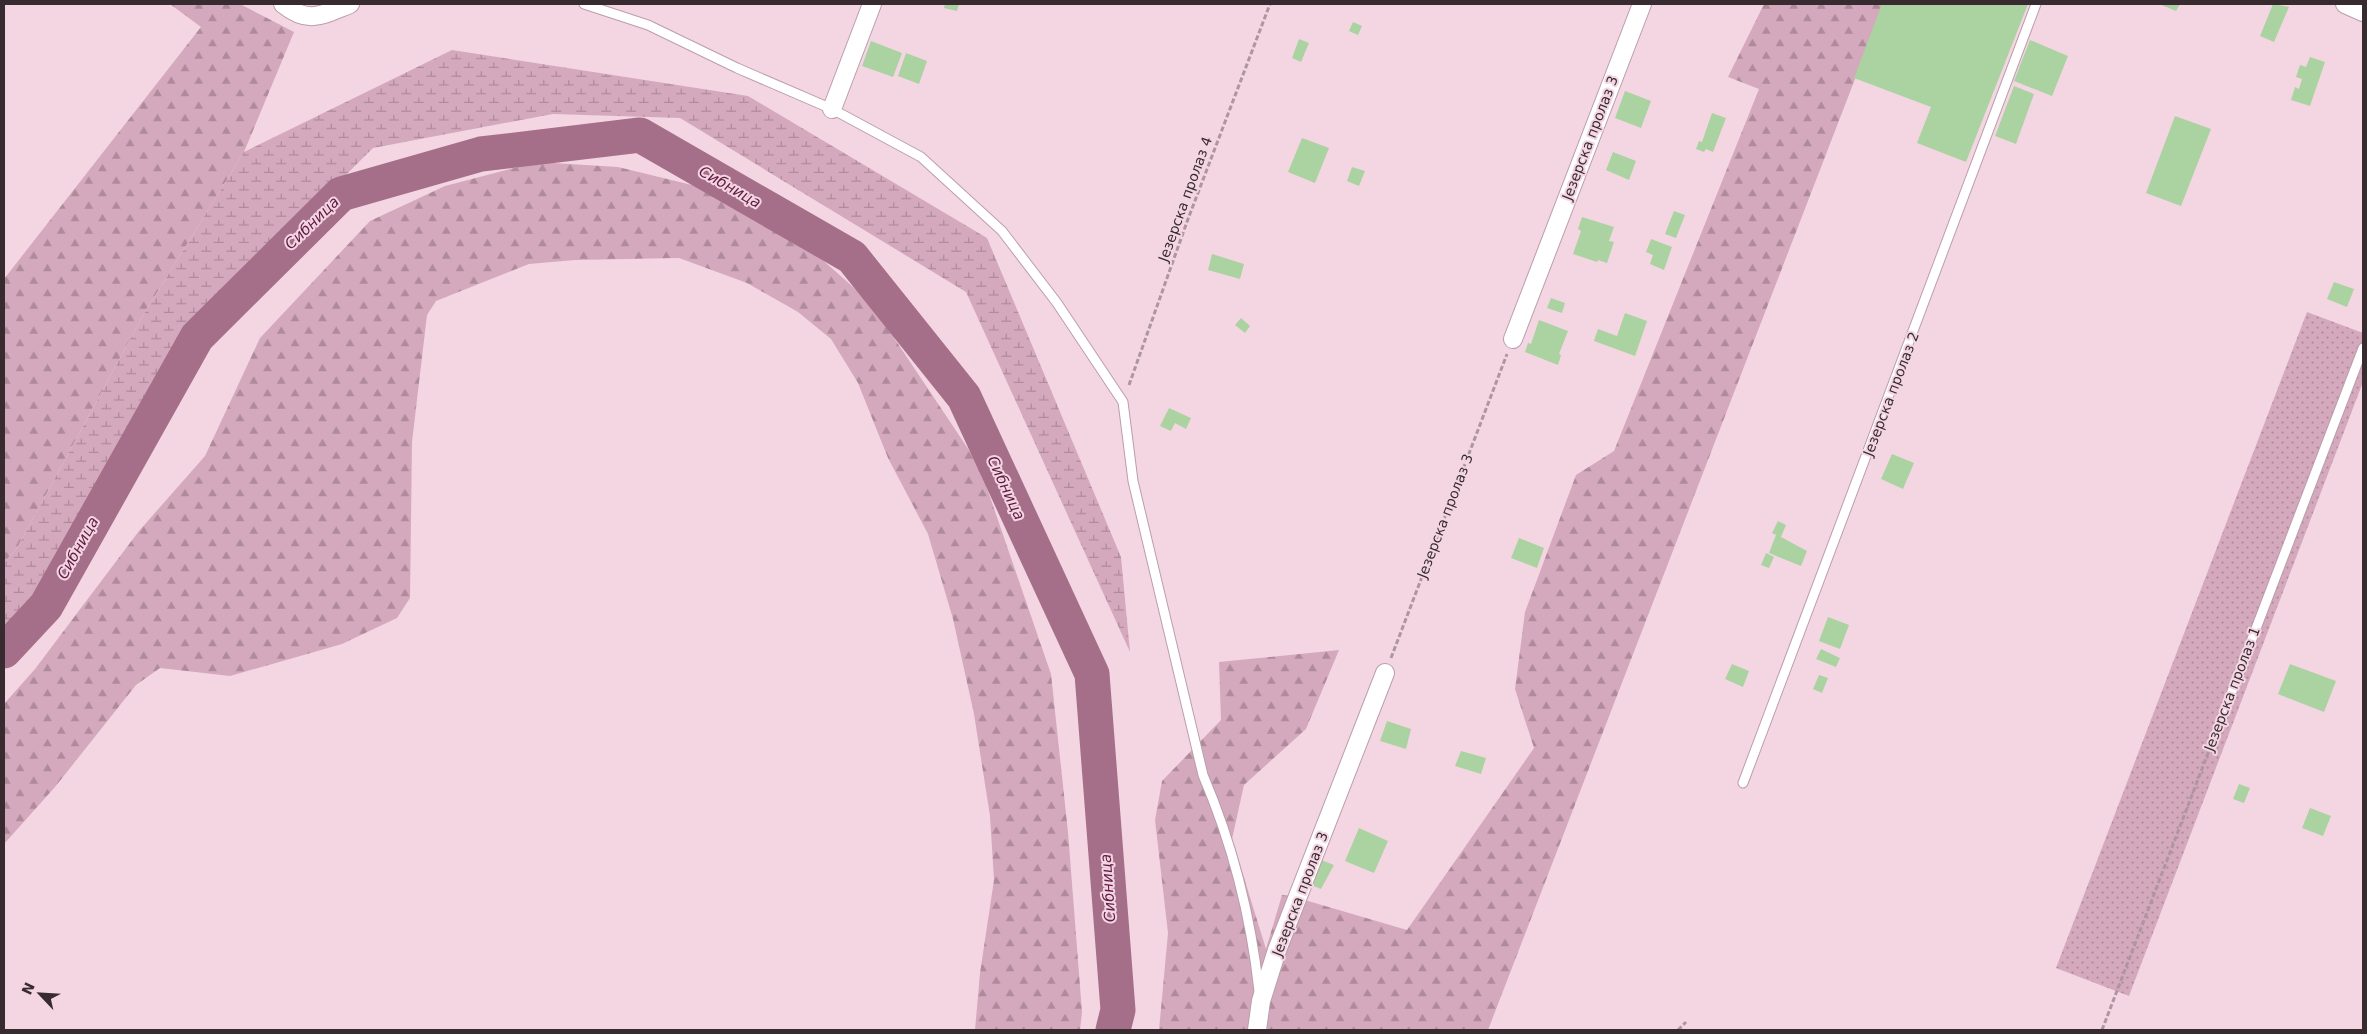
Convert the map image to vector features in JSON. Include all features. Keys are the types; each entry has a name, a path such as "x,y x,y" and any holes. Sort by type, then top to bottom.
{"street":[{"path":"283,4 302,16 313,18 350,4"},
{"path":"832,109 872,4"},
{"name":"Језерска пролаз 3","path":"1513,339 1642,4"},
{"path":"2345,4 2363,12"},
{"name":"Језерска пролаз 3","path":"1257,1030 1261,1002 1277,950 1385,673"}],"lane":[{"path":"584,4 648,25 737,68 832,109 921,157 1002,231 1057,303 1123,402 1133,481 1203,775 1222,820 1254,944 1261,1002"},
{"name":"Језерска пролаз 2","path":"1743,783 2036,4"},
{"name":"Језерска пролаз 1","path":"2214,736 2363,348"}],"path":[{"name":"Језерска пролаз 4","path":"1123,402 1188,219 1270,4"},
{"name":"Језерска пролаз 3","path":"1385,673 1513,339"},
{"name":"Језерска пролаз 1","path":"2102,1030 2214,736"},
{"path":"1678,1030 1686,1022"}],"green space":[{"path":"170,4 240,4 294,32 244,152 145,312 17,548 4,563 4,279 201,27"},
{"path":"1764,4 1884,4 1488,1030 1159,1030 1168,933 1155,820 1162,781 1221,720 1219,662 1339,650 1306,729 1244,785 1232,839 1266,949 1282,895 1407,930 1534,748 1515,689 1525,612 1576,475 1614,451 1759,89 1728,77"},
{"path":"452,50 748,96 987,238 1121,557 1130,652 966,292 680,118 553,114 373,148 217,303 167,413 4,634 4,563 17,548 145,312 244,152"},
{"path":"537,162 618,167 696,186 750,215 817,255 870,302 979,465 1051,674 1068,832 1082,1012 1080,1030 975,1030 980,973 994,880 990,816 974,714 953,619 928,534 888,458 858,383 831,339 798,312 747,283 679,258 575,260 529,264 436,301 427,315 412,442 410,598 397,618 342,644 230,676 160,668 136,685 55,787 4,844 4,704 35,669 139,531 205,456 260,338 370,221 445,186"},
{"path":"2307,312 2363,333 2363,382 2129,996 2056,968"}],"building":[{"path":"945,4 959,4 957,11 944,8"},
{"path":"1882,4 2028,4 1966,162 1917,143 1931,107 1854,78"},
{"path":"2159,4 2180,4 2176,11"},
{"path":"2273,4 2289,7 2274,42 2260,36"},
{"path":"1353,22 1362,26 1358,35 1349,31"},
{"path":"1299,39 1309,43 1301,62 1292,58"},
{"path":"2030,40 2068,56 2052,96 2014,81"},
{"path":"871,41 902,53 893,77 862,66"},
{"path":"906,53 927,61 919,84 898,76"},
{"path":"2310,57 2325,62 2310,106 2291,100 2295,87 2299,89 2302,79 2296,77 2300,65 2306,67"},
{"path":"2014,86 2034,94 2016,144 1995,136"},
{"path":"1625,91 1651,101 1641,128 1615,118"},
{"path":"1712,113 1726,118 1713,152 1706,149 1704,152 1696,149 1699,141 1702,142"},
{"path":"2175,116 2211,129 2181,206 2146,193"},
{"path":"1302,138 1329,148 1315,183 1288,172"},
{"path":"1613,152 1636,161 1629,180 1606,170"},
{"path":"1352,167 1365,171 1359,186 1347,181"},
{"path":"1674,211 1685,215 1676,238 1665,234"},
{"path":"1582,217 1614,227 1609,241 1614,242 1607,263 1598,260 1597,262 1573,254 1581,231 1578,229"},
{"path":"1651,239 1672,247 1664,270 1650,264 1653,255 1646,252"},
{"path":"1212,254 1244,264 1240,279 1208,270"},
{"path":"2334,282 2354,289 2347,307 2327,299"},
{"path":"1551,298 1565,303 1562,313 1547,308"},
{"path":"1625,313 1647,321 1635,356 1594,341 1598,329 1617,336"},
{"path":"1241,318 1250,326 1245,333 1235,325"},
{"path":"1539,320 1568,331 1559,354 1561,355 1558,365 1525,352 1528,343 1531,344"},
{"path":"1169,408 1191,418 1186,429 1175,423 1171,431 1160,426"},
{"path":"1892,454 1914,463 1903,489 1881,479"},
{"path":"1778,521 1786,525 1781,537 1807,551 1801,566 1769,553 1776,535 1772,533"},
{"path":"1519,538 1544,548 1537,568 1511,558"},
{"path":"1766,553 1774,557 1769,568 1761,565"},
{"path":"1828,617 1849,625 1840,649 1819,641"},
{"path":"1821,649 1840,658 1836,667 1816,659"},
{"path":"1732,664 1749,671 1743,687 1725,679"},
{"path":"2290,664 2336,681 2324,712 2278,694"},
{"path":"1819,675 1828,678 1822,693 1813,689"},
{"path":"1387,721 1411,729 1406,749 1380,741"},
{"path":"1461,751 1486,758 1481,774 1455,766"},
{"path":"2239,784 2250,788 2244,803 2233,799"},
{"path":"2310,808 2331,816 2323,836 2302,828"},
{"path":"1359,828 1388,841 1374,873 1345,861"},
{"path":"1316,858 1334,865 1321,889 1311,885"}],"waterway":[{"name":"Сибница","path":"4,651 46,606 197,337 341,194 481,154 640,135 852,257 964,397 1092,674 1118,1010 1113,1030"}]}
